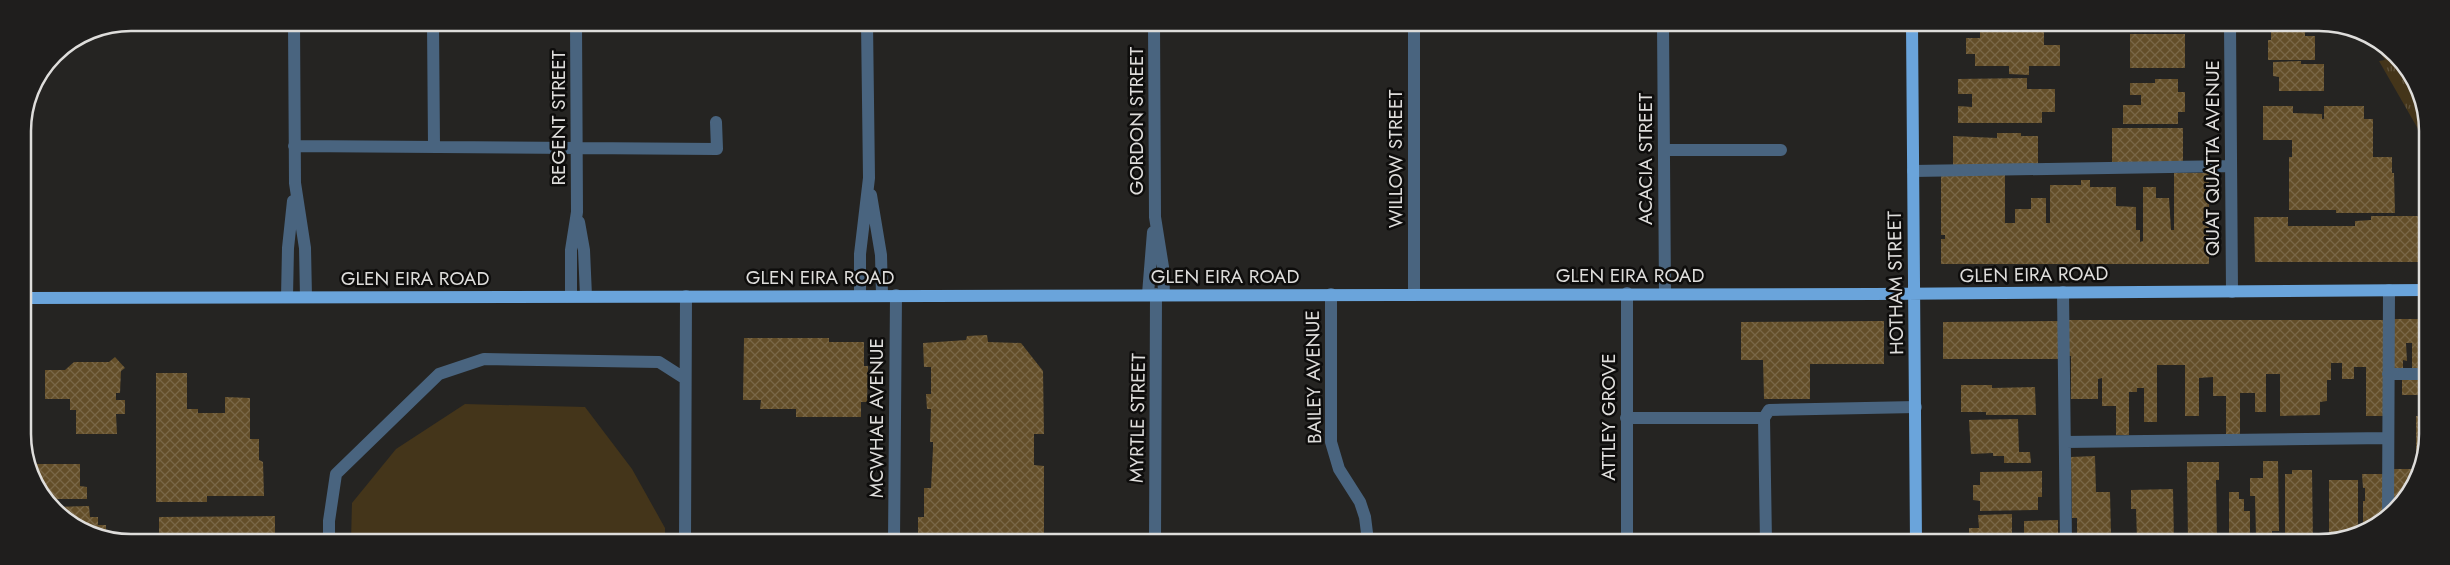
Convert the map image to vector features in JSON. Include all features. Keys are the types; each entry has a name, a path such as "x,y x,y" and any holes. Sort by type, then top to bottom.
{"main road":[{"name":"HOTHAM STREET","path":"1912,31 1916,534"},
{"name":"GLEN EIRA ROAD","path":"31,298 1627,293 1913,294 2419,290"}],"street":[{"path":"294,31 295,183 305,248 306,297"},
{"path":"433,31 434,146"},
{"name":"REGENT STREET","path":"571,296 571,250 577,212 576,31"},
{"path":"860,295 860,254 869,178 867,31"},
{"name":"GORDON STREET","path":"1154,31 1155,218 1149,262 1156,295"},
{"name":"WILLOW STREET","path":"1414,31 1414,294"},
{"name":"ACACIA STREET","path":"1663,31 1665,293"},
{"name":"QUAT QUATTA AVENUE","path":"2230,31 2232,292"},
{"path":"294,146 717,149 716,122"},
{"path":"1664,150 1781,150"},
{"path":"1913,171 2231,166"},
{"path":"869,178 881,255 882,295"},
{"path":"287,297 288,248 295,183"},
{"name":"REGENT STREET","path":"577,212 584,250 586,296"},
{"path":"2388,505 2389,290"},
{"path":"2063,292 2066,534"},
{"name":"ATTLEY GROVE","path":"1627,293 1627,534"},
{"name":"BAILEY AVENUE","path":"1331,294 1331,442 1339,469 1360,502 1365,516 1367,534"},
{"name":"MCWHAE AVENUE","path":"894,534 896,295"},
{"name":"MYRTLE STREET","path":"1154,534 1156,295"},
{"path":"685,534 684,378 686,296"},
{"path":"329,534 329,521 336,474 440,374 484,359 659,362 684,378"},
{"path":"2388,374 2419,374"},
{"path":"1766,534 1764,418 1769,410 1916,407"},
{"path":"1626,418 1764,418"},
{"path":"2065,442 2388,438"}],"green space":[{"path":"2381,54 2398,71 2408,87 2417,112 2419,130 2379,61 2385,60"},
{"path":"465,404 585,407 632,469 665,528 665,534 351,534 352,503 396,449"}],"building":[{"path":"2044,31 2044,45 2060,45 2060,66 2029,66 2029,75 2009,74 2009,66 1975,66 1975,54 1966,54 1966,38 1980,38 1980,32"},
{"path":"2271,31 2305,31 2305,36 2315,36 2315,60 2268,60 2268,40 2271,40"},
{"path":"2130,34 2185,34 2185,68 2130,68"},
{"path":"2301,61 2301,64 2324,64 2324,91 2279,91 2279,77 2273,76 2273,62"},
{"path":"2027,78 2027,89 2055,89 2055,112 2042,112 2042,123 1958,123 1958,106 1972,107 1972,94 1958,94 1958,79"},
{"path":"2155,79 2178,79 2178,92 2185,92 2185,112 2178,112 2178,124 2123,124 2123,105 2141,105 2141,95 2130,95 2130,83 2155,83"},
{"path":"2263,106 2293,106 2293,113 2322,114 2322,119 2324,119 2324,106 2364,106 2364,119 2373,119 2373,157 2392,157 2395,213 2336,213 2336,210 2289,210 2289,157 2292,157 2292,140 2263,140"},
{"path":"2112,128 2183,128 2183,162 2112,165"},
{"path":"1997,133 2021,133 2021,136 2038,136 2038,165 1953,165 1953,136 1997,138"},
{"path":"1941,173 2005,173 2005,223 2015,223 2015,209 2031,209 2031,198 2046,198 2046,223 2050,223 2050,185 2081,185 2081,180 2090,180 2090,187 2116,187 2116,206 2136,207 2136,230 2140,230 2140,242 2143,241 2143,187 2156,187 2156,198 2169,198 2171,230 2174,230 2174,173 2209,173 2209,264 1941,264 1941,239 1945,239 1945,235 1941,235"},
{"path":"2371,216 2419,216 2419,262 2255,262 2254,217 2288,217 2288,226 2355,226 2355,221 2371,220"},
{"path":"2392,319 2419,319 2419,370 2412,370 2412,343 2406,343 2407,361 2403,360 2403,370 2392,370"},
{"path":"2067,320 2384,320 2384,416 2366,416 2366,367 2354,367 2354,379 2342,379 2342,363 2331,363 2331,380 2327,380 2327,401 2320,402 2320,415 2280,416 2280,374 2266,374 2266,412 2255,412 2255,393 2240,393 2240,434 2226,434 2226,396 2213,396 2213,377 2199,378 2199,416 2185,416 2185,365 2157,365 2157,422 2144,422 2144,388 2137,388 2137,392 2129,392 2129,435 2116,435 2116,406 2102,406 2102,378 2098,379 2098,399 2071,399 2071,356 2068,356"},
{"path":"1884,321 1884,364 1810,364 1810,399 1764,399 1763,360 1741,360 1741,322"},
{"path":"2061,321 2061,359 1943,359 1943,322"},
{"path":"987,335 988,342 1021,343 1043,371 1044,434 1034,434 1034,465 1044,466 1044,534 918,534 918,517 924,517 924,488 931,488 933,448 933,442 930,442 931,409 927,409 926,394 931,394 931,367 924,367 923,343 966,340 967,336"},
{"path":"744,338 829,338 829,342 864,342 864,366 868,366 867,402 861,402 861,417 796,417 796,409 760,409 761,400 743,400"},
{"path":"115,357 125,368 121,371 120,393 116,393 116,400 125,400 125,414 116,414 117,434 76,434 76,410 70,410 70,399 45,399 45,370 65,370 74,362 109,362"},
{"path":"156,373 187,373 187,409 198,409 198,413 225,413 225,397 250,398 250,439 259,439 259,460 263,462 264,496 207,496 207,502 156,502"},
{"path":"2419,379 2419,395 2402,395 2402,380"},
{"path":"1961,385 1992,385 1992,388 2035,387 2036,415 1986,415 1986,412 1961,412"},
{"path":"2416,416 2419,416 2419,433 2416,456"},
{"path":"2018,419 2019,452 2030,452 2031,463 2004,463 2004,456 1993,456 1993,453 1971,454 1969,420"},
{"path":"2095,456 2096,492 2110,492 2111,533 2077,534 2077,518 2072,518 2071,457"},
{"path":"2263,461 2278,461 2279,531 2272,531 2272,534 2256,534 2255,496 2250,496 2250,478 2263,478"},
{"path":"2187,462 2219,462 2219,480 2216,480 2217,534 2188,534"},
{"path":"37,464 80,464 80,486 87,487 87,499 56,499 45,484"},
{"path":"2392,469 2412,469 2405,484 2393,500"},
{"path":"2292,470 2312,470 2313,534 2285,534 2285,474 2292,474"},
{"path":"2042,471 2042,497 2038,497 2038,510 1980,511 1980,501 1973,500 1973,485 1980,485 1980,472"},
{"path":"2362,474 2383,474 2385,508 2363,523 2365,488 2363,488"},
{"path":"2329,480 2358,480 2358,525 2329,533"},
{"path":"2173,489 2174,534 2137,534 2136,509 2131,509 2131,490"},
{"path":"2229,492 2239,492 2239,499 2244,499 2244,511 2250,511 2250,534 2229,534"},
{"path":"89,506 90,517 98,517 98,525 106,525 106,530 81,520 64,507"},
{"path":"2012,514 2012,534 1969,534 1969,528 1979,528 1978,515"},
{"path":"275,516 275,534 159,534 159,517"},
{"path":"2058,520 2058,534 2024,534 2024,521"}]}
